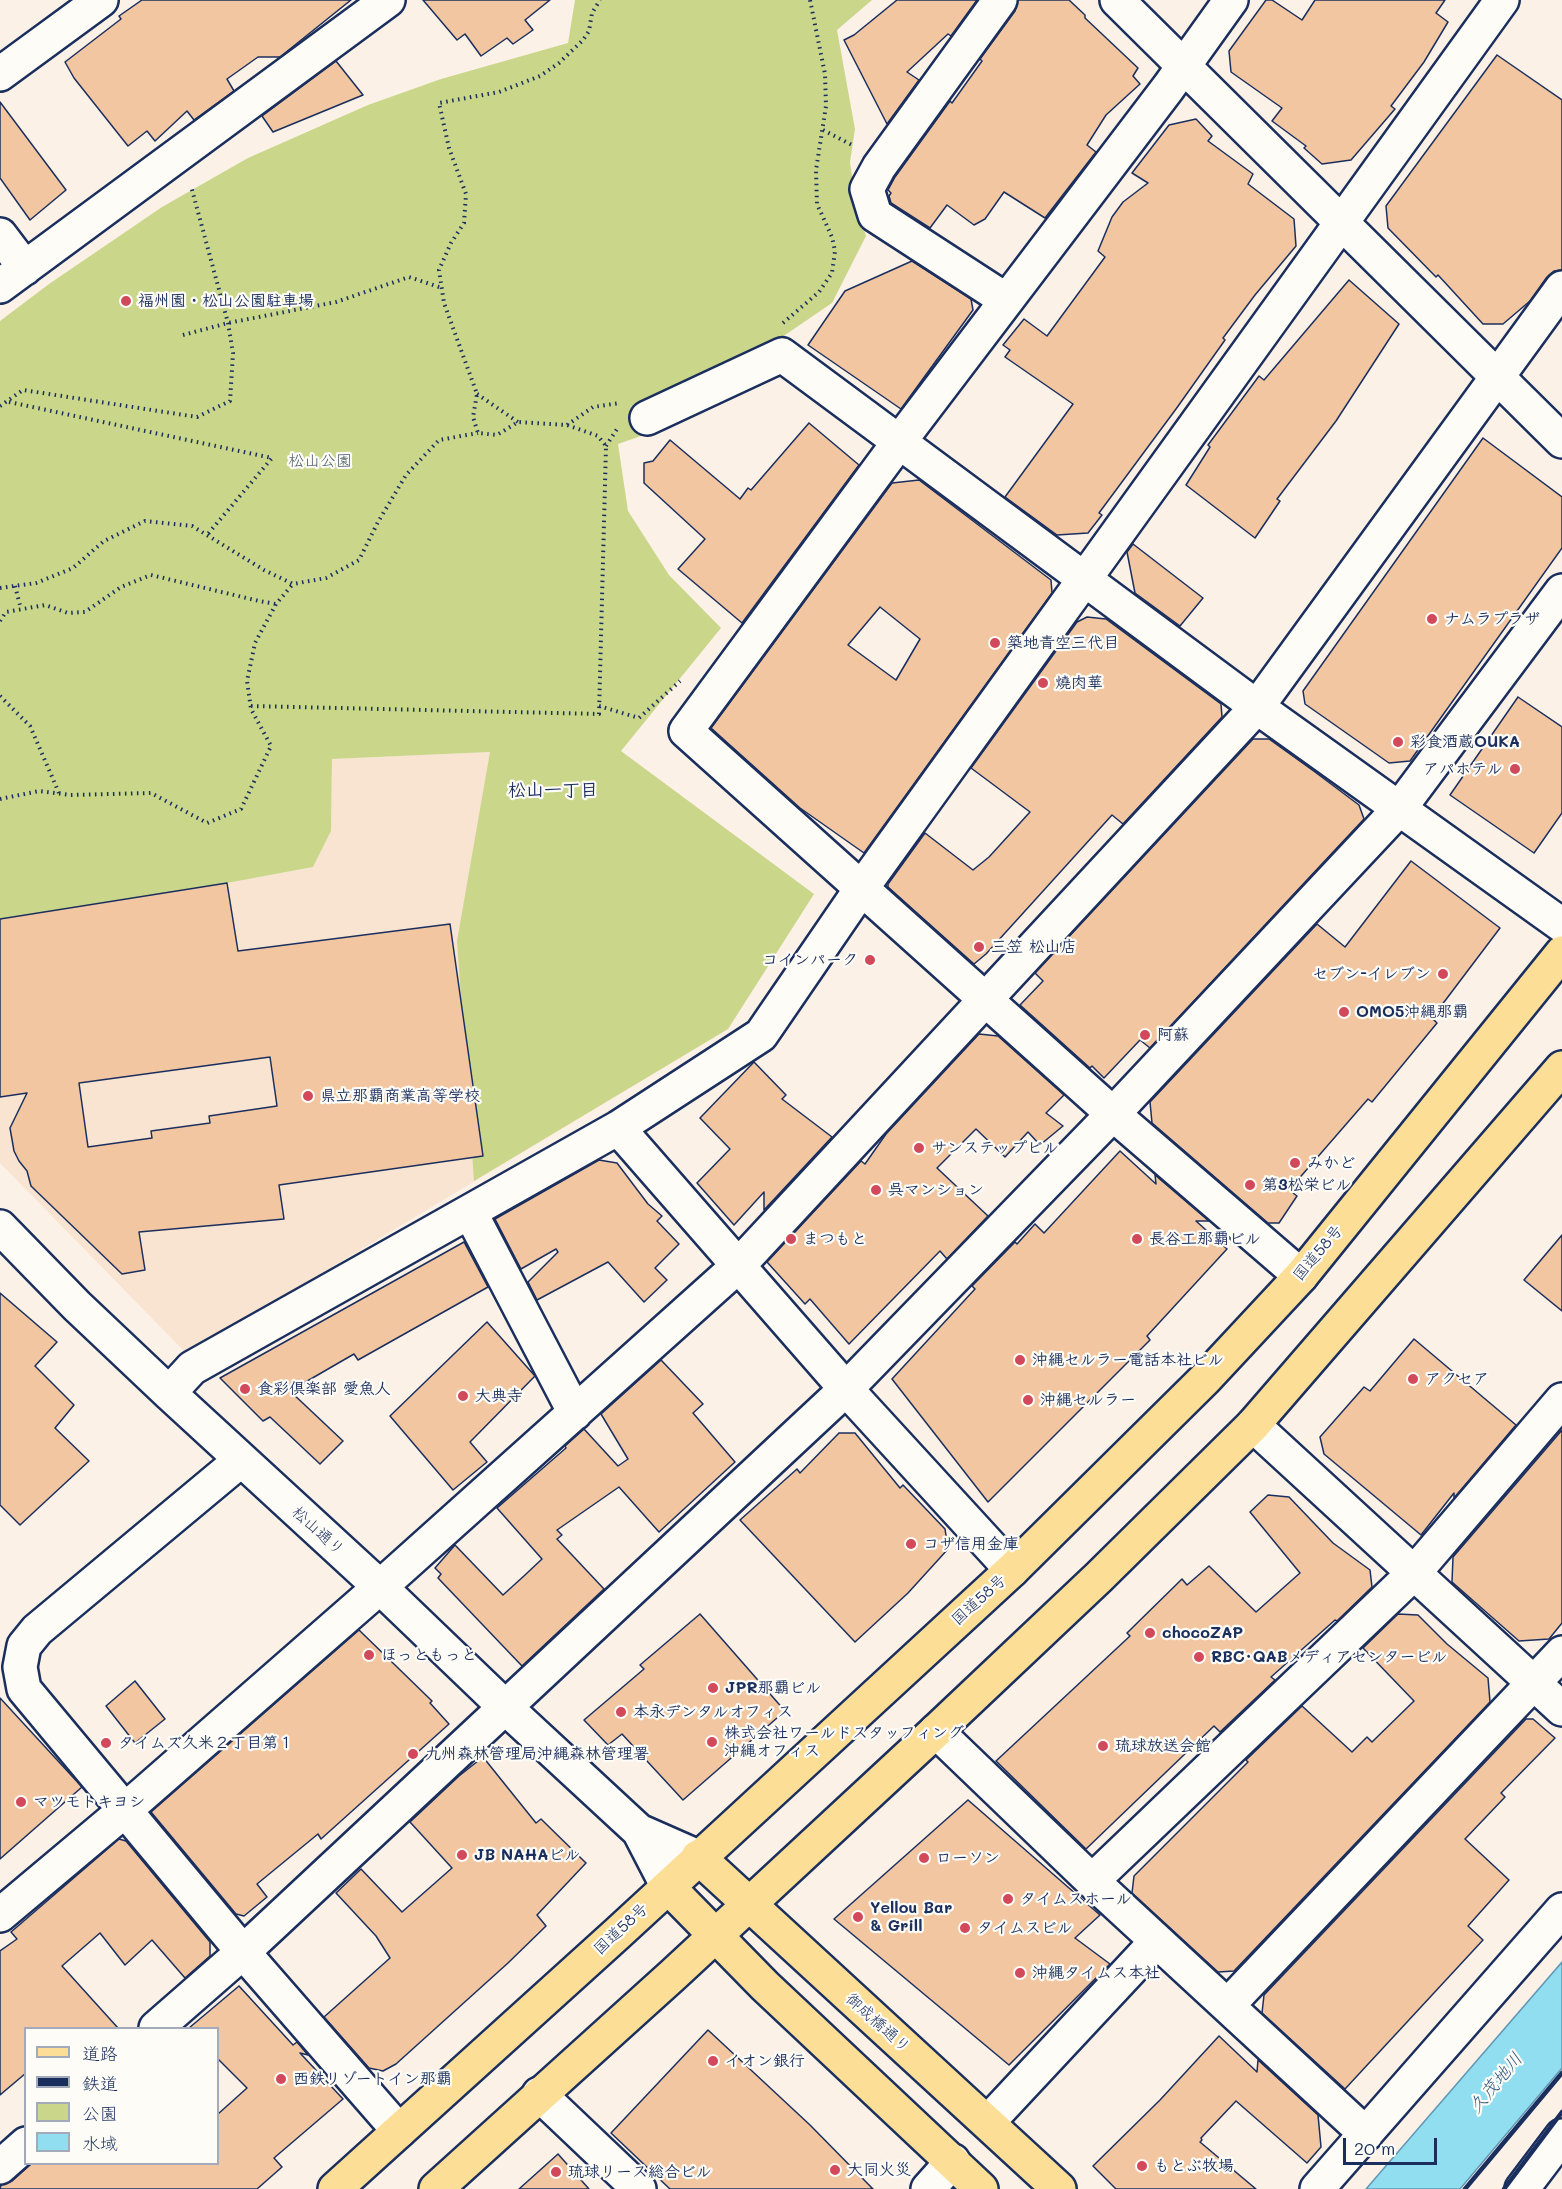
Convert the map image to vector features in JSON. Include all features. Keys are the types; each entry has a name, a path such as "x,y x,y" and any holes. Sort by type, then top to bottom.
{"main road":[{"name":"国道58号","path":"335,2189 668,1887 1011,1570 1205,1379 1301,1276 1562,953"},
{"path":"436,2189 674,1974 936,1731 1099,1577 1253,1425 1561,1073"},
{"name":"御成橋通り","path":"698,1857 1059,2189"},
{"path":"668,1887 773,1993 981,2189"}],"street":[{"path":"0,74 101,0"},
{"path":"0,235 12,277 388,0"},
{"path":"1000,0 879,167 867,189 874,215 1006,300"},
{"path":"1117,0 1562,441"},
{"path":"1231,0 1184,66 899,442 686,731 1113,1114 1301,1276"},
{"path":"169,1393 192,1368 618,1128 761,1035 861,888 1502,0"},
{"path":"0,1915 124,1811 380,1587 738,1266 1257,707 1562,288"},
{"path":"647,418 782,355 1257,707 1562,925"},
{"path":"157,2027 243,1952 846,1389 1113,1114 1399,809 1562,591"},
{"path":"618,1128 846,1389 1011,1570"},
{"path":"470,1212 574,1413"},
{"name":"松山通り","path":"0,1227 77,1306 169,1393 380,1587 639,1831"},
{"path":"1092,1881 1414,1572 1562,1400"},
{"path":"1253,1425 1562,1709"},
{"path":"241,1460 37,1630 24,1646 20,1667 24,1689 243,1952 399,2131"},
{"path":"1228,2005 1562,1653"},
{"path":"936,1731 1156,1941 1366,2134"},
{"path":"639,1831 698,1857"},
{"path":"639,1831 668,1887"},
{"path":"1317,2189 1562,1910"},
{"path":"988,2122 1156,1941"},
{"path":"539,2094 639,2189"},
{"path":"1522,2189 1562,2136"},
{"path":"0,2167 24,2146"},
{"path":"928,2189 953,2161"}],"path":[{"path":"478,433 472,417 477,394 444,303 442,288 440,270 451,243 464,223 466,194 449,148 439,103 499,92 540,76 560,63 583,40 589,31 592,13 600,0"},
{"path":"781,324 819,292 832,273 835,251 832,237 817,204 816,170 826,106 825,74 810,0"},
{"path":"0,406 23,390 197,417 230,401 233,353 228,323 188,176"},
{"path":"183,335 228,323 336,302 409,277 442,288"},
{"path":"251,706 599,714 606,446 598,436 567,425 518,422 477,394"},
{"path":"8,402 272,458 207,535"},
{"path":"0,588 36,583 73,568 104,541 145,521 192,526 264,570 293,584 326,578 359,560 406,475 439,440 478,433 497,435 518,422"},
{"path":"0,621 6,612 45,605 68,613 85,612 121,587 151,575 276,604"},
{"path":"0,799 39,791 59,794 151,793 207,822 241,809 271,746 251,706 247,681 255,643 276,604 293,584"},
{"path":"15,586 21,609"},
{"path":"599,706 639,718 680,681"},
{"path":"0,696 30,726 59,794"}],"shaded area":[{"name":"県立那覇商業高等学校","path":"490,752 814,894 728,1029 187,1354 0,1163 0,919 313,867 331,831 332,759"}],"green space":[{"name":"松山公園","path":"575,0 872,0 837,30 855,129 850,162 856,203 866,236 832,303 744,363 641,411 641,436 618,444 628,511 669,575 721,628 621,751 814,894 728,1029 474,1181 457,941 490,752 332,759 331,831 313,867 0,919 0,321 49,284 162,207 248,158 368,105 441,79 568,43"}],"water":[{"name":"久茂地川","path":"1562,1962 1562,2068 1460,2189 1366,2189"}],"building":[{"path":"142,0 351,0 280,57 258,57 227,79 234,91 194,120 187,111 155,141 147,131 128,146 74,78 65,62 121,19 119,16"},
{"path":"423,0 550,0 525,20 533,30 513,44 507,38 481,56 465,34 457,40"},
{"path":"897,0 977,0 951,36 948,34 907,72 919,80 887,124 844,40 854,35"},
{"path":"1018,0 1069,0 1138,68 1133,76 1140,84 1106,115 1087,145 1096,152 1045,218 1004,192 985,219 974,225 947,205 930,228 891,203 889,196 891,193 888,190 950,101 952,103 982,61 980,59 1015,11"},
{"path":"1266,0 1272,0 1302,20 1315,0 1445,0 1436,13 1448,22 1424,62 1391,106 1395,109 1351,160 1322,164 1304,148 1306,146 1272,121 1282,108 1231,72 1229,51"},
{"path":"1497,55 1562,100 1562,270 1554,271 1547,277 1530,301 1503,324 1483,324 1438,275 1436,277 1388,228 1386,206"},
{"path":"336,61 363,95 273,132 262,116"},
{"path":"0,102 66,190 30,220 0,178"},
{"path":"1196,119 1212,136 1208,141 1253,174 1248,184 1294,219 1296,246 1223,338 1225,340 1099,513 1102,515 1088,533 1057,535 1005,497 1073,404 1005,357 1010,350 1003,345 1024,319 1047,336 1105,257 1098,251 1112,217 1123,202 1148,183 1132,173 1169,125"},
{"path":"912,261 971,299 973,310 901,409 808,345 845,291"},
{"path":"1349,280 1399,324 1336,421 1277,499 1280,501 1255,538 1186,485 1210,447 1208,445 1259,376 1264,380"},
{"path":"809,423 859,465 742,623 678,569 705,539 644,483 644,463 653,461 670,440 740,499 748,488 751,490"},
{"name":"ナムラプラザ","path":"1483,438 1562,497 1562,548 1410,761 1389,763 1305,704 1303,691"},
{"path":"919,480 1051,580 1052,593 864,853 800,808 711,728 892,483","holes":["880,607 920,639 896,680 848,645"]},
{"path":"1133,544 1203,598 1180,626 1135,593 1127,552"},
{"path":"1087,617 1106,619 1221,704 1222,717 1123,824 1112,815 986,954 974,964 888,887 888,884 925,833 973,870 989,857 1030,812 971,768 1077,622"},
{"name":"アパホテル","path":"1518,697 1562,727 1562,813 1534,853 1450,795"},
{"path":"1253,739 1269,739 1315,772 1359,805 1364,819 1150,1048 1140,1040 1104,1078 1020,1005 1043,981 1035,973"},
{"path":"1411,861 1500,928 1432,1018 1437,1023 1372,1102 1368,1099 1289,1190 1297,1196 1279,1223 1268,1223 1152,1123 1150,1102 1317,924 1345,947"},
{"path":"227,883 238,951 450,924 483,1156 279,1185 284,1219 139,1232 145,1270 122,1274 31,1186 27,1171 14,1151 10,1128 27,1093 0,1097 0,919","holes":["270,1057 277,1106 209,1116 210,1123 151,1131 152,1138 88,1147 79,1083"]},
{"path":"979,1034 998,1036 1064,1095 1046,1113 1063,1126 1040,1145 1028,1132 1005,1157 976,1129 937,1168 988,1216 947,1259 940,1251 849,1344 810,1299 805,1304 767,1262 861,1161 865,1164 886,1134"},
{"path":"754,1062 786,1095 782,1099 832,1137 764,1210 764,1192 734,1225 697,1183 730,1149 700,1118"},
{"name":"沖縄セルラー電話本社ビル","path":"1120,1151 1156,1184 1155,1175 1209,1221 1196,1221 1227,1249 1147,1336 1150,1340 988,1502 892,1379 975,1289 972,1286 1015,1242 1017,1244 1035,1224 1044,1233"},
{"path":"599,1160 617,1163 648,1204 662,1216 657,1221 679,1244 655,1268 667,1280 644,1302 608,1262 537,1300 528,1282 558,1252 556,1249 521,1269 495,1219"},
{"path":"1562,1235 1562,1311 1524,1280"},
{"path":"464,1242 488,1287 358,1360 354,1354 290,1391 343,1441 320,1464 270,1417 263,1421 220,1378"},
{"path":"0,1293 57,1342 35,1366 74,1405 55,1428 89,1461 20,1525 0,1505"},
{"name":"大典寺","path":"487,1322 535,1376 470,1442 487,1462 453,1490 390,1416"},
{"path":"1414,1339 1516,1425 1454,1498 1454,1493 1421,1535 1324,1454 1320,1437 1364,1387 1370,1391"},
{"path":"661,1360 703,1404 693,1413 735,1462 659,1532 619,1487 557,1530 562,1535 557,1539 604,1589 522,1666 438,1578 441,1574 435,1568 455,1545 503,1595 525,1575 542,1559 497,1508 566,1448 565,1446 584,1429 618,1466 628,1459 601,1414"},
{"path":"1562,1430 1562,1623 1549,1639 1519,1641 1452,1582 1453,1557"},
{"path":"839,1433 855,1433 900,1488 903,1485 945,1529 948,1549 908,1593 855,1642 740,1520 797,1469 800,1473"},
{"path":"1268,1495 1289,1497 1333,1543 1370,1570 1372,1587 1337,1621 1335,1620 1271,1677 1275,1680 1220,1732 1214,1726 1086,1849 996,1761 1130,1636 1127,1633 1182,1579 1187,1585 1209,1566 1256,1612 1300,1573 1250,1512"},
{"name":"JPR那覇ビル","path":"700,1614 785,1711 683,1800 622,1734 608,1745 584,1720 644,1669 640,1665"},
{"path":"1398,1614 1418,1615 1447,1644 1488,1678 1490,1702 1234,1971 1218,1972 1132,1893 1134,1876 1248,1762 1246,1760 1302,1706 1352,1752 1367,1737 1372,1742 1414,1701 1363,1648"},
{"path":"359,1630 432,1701 430,1703 449,1724 321,1839 318,1834 257,1884 267,1897 244,1916 236,1914 151,1812"},
{"path":"135,1681 165,1719 135,1743 106,1706"},
{"path":"0,1698 82,1787 0,1859"},
{"path":"1526,1719 1533,1719 1555,1738 1501,1793 1505,1797 1465,1839 1509,1880 1468,1926 1483,1940 1345,2089 1262,2013 1264,1995"},
{"path":"483,1757 536,1823 541,1819 586,1863 537,1915 546,1926 508,1963 396,2064 383,2071 369,2068 324,2017 390,1958 376,1936 336,1893 361,1869 402,1912 452,1868 410,1822"},
{"name":"タイムスビル","path":"968,1800 1100,1915 1075,1938 1110,1964 1009,2065 834,1919"},
{"path":"119,1839 126,1841 210,1942 210,1956 185,1978 152,1940 125,1965 100,1933 62,1966 117,2027 24,2027 24,2075 0,2095 0,1951 17,1939 11,1932"},
{"path":"239,1986 293,2045 297,2042 308,2055 300,2053 343,2099 274,2158 282,2167 257,2189 0,2189 1,2185 12,2181 30,2165 219,2165 219,2113 247,2088 219,2060 219,2027 190,2027"},
{"path":"708,2030 810,2125 873,2189 670,2189 611,2133"},
{"path":"1219,2036 1257,2072 1258,2060 1318,2115 1321,2147 1307,2163 1236,2101 1201,2138 1200,2142 1256,2189 1116,2189 1093,2166 1160,2100"},
{"name":"琉球リース総合ビル","path":"558,2154 589,2189 519,2189"}],"railway":[{"path":"1465,2189 1562,2073"},
{"path":"1504,2189 1562,2112"}],"place":[{"name":"福州園・松山公園駐車場","path":"126,301"},
{"name":"ナムラプラザ","path":"1432,619"},
{"name":"築地青空三代目","path":"995,643"},
{"name":"燒肉華","path":"1043,683"},
{"name":"彩食酒蔵OUKA","path":"1398,742"},
{"name":"アパホテル","path":"1515,769"},
{"name":"三笠 松山店","path":"979,947"},
{"name":"コインパーク","path":"870,960"},
{"name":"セブン-イレブン","path":"1443,974"},
{"name":"OMO5沖縄那覇","path":"1344,1012"},
{"name":"阿蘇","path":"1145,1035"},
{"name":"県立那覇商業高等学校","path":"308,1096"},
{"name":"サンステップビル","path":"919,1148"},
{"name":"みかど","path":"1295,1163"},
{"name":"第3松栄ビル","path":"1250,1185"},
{"name":"呉マンション","path":"876,1190"},
{"name":"まつもと","path":"791,1239"},
{"name":"長谷工那覇ビル","path":"1137,1239"},
{"name":"沖縄セルラー電話本社ビル","path":"1020,1360"},
{"name":"アクセア","path":"1413,1379"},
{"name":"食彩倶楽部 愛魚人","path":"245,1389"},
{"name":"大典寺","path":"463,1396"},
{"name":"沖縄セルラー","path":"1028,1400"},
{"name":"コザ信用金庫","path":"911,1544"},
{"name":"chocoZAP","path":"1150,1633"},
{"name":"ほっともっと","path":"369,1655"},
{"name":"RBC･QABメディアセンタービル","path":"1199,1657"},
{"name":"JPR那覇ビル","path":"713,1688"},
{"name":"本永デンタルオフィス","path":"621,1712"},
{"name":"株式会社ワールドスタッフィング 沖縄オフィス","path":"712,1742"},
{"name":"タイムズ久米２丁目第１","path":"106,1743"},
{"name":"琉球放送会館","path":"1103,1746"},
{"name":"九州森林管理局沖縄森林管理署","path":"413,1754"},
{"name":"マツモトキヨシ","path":"21,1802"},
{"name":"JB NAHAビル","path":"462,1855"},
{"name":"ローソン","path":"924,1858"},
{"name":"タイムスホール","path":"1008,1899"},
{"name":"Yellou Bar & Grill","path":"858,1917"},
{"name":"タイムスビル","path":"965,1928"},
{"name":"沖縄タイムス本社","path":"1020,1973"},
{"name":"イオン銀行","path":"713,2061"},
{"name":"西鉄リゾートイン那覇","path":"281,2079"},
{"name":"もとぶ牧場","path":"1142,2166"},
{"name":"大同火災","path":"835,2170"},
{"name":"琉球リース総合ビル","path":"556,2172"}],"district":[{"name":"松山一丁目","path":"553,790"}]}
